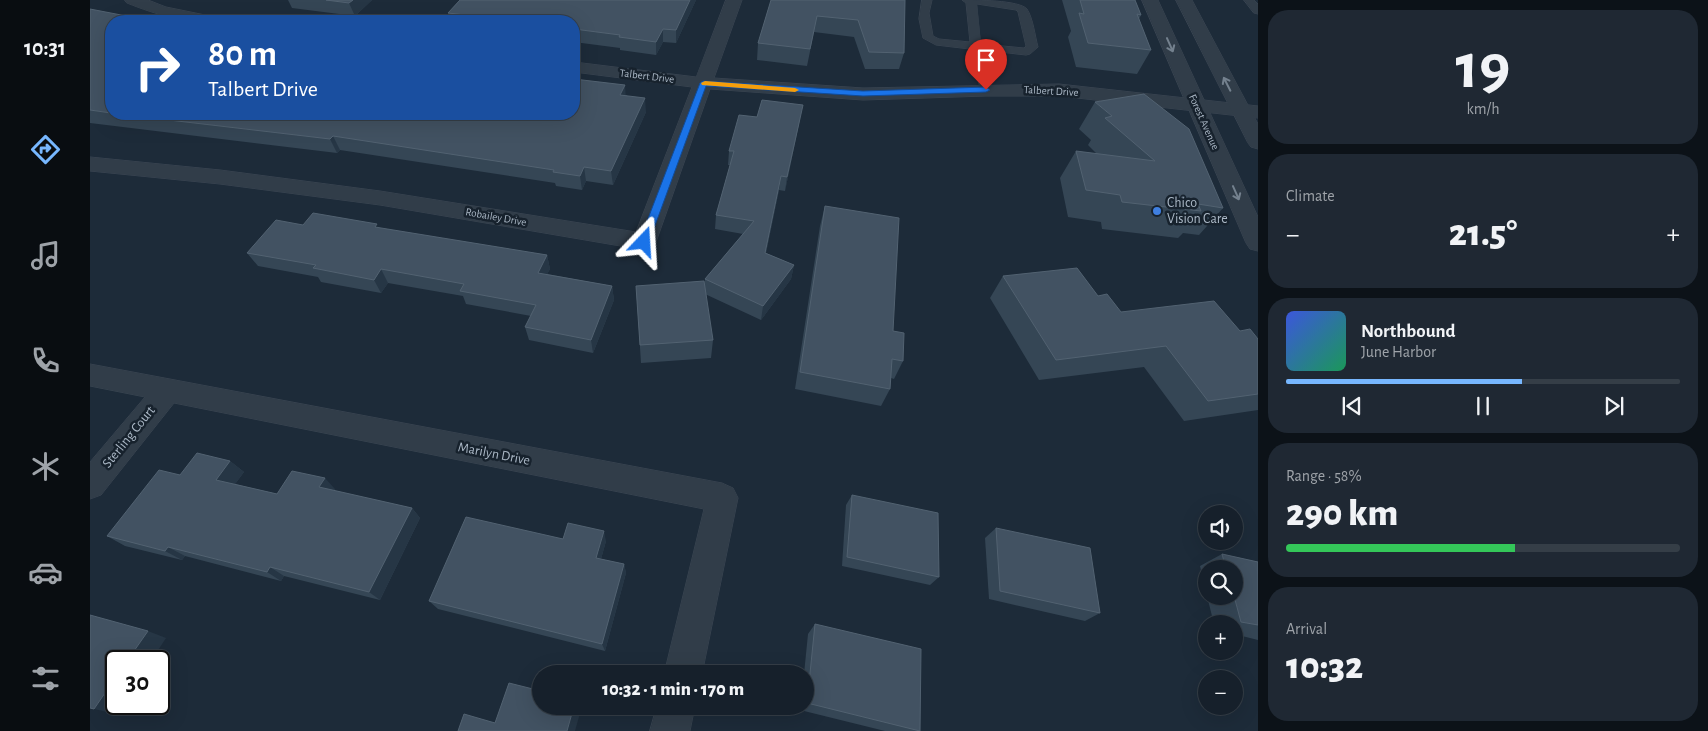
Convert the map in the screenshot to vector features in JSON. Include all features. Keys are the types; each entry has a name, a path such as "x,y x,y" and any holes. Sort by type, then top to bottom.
{"street":[{"path":"133,0 162,11 181,15"},
{"name":"Robailey Drive","path":"90,164 220,177 380,198 644,242 734,0"},
{"name":"Forest Avenue","path":"1150,0 1258,243"},
{"path":"1184,0 1249,111 1258,143"},
{"name":"Talbert Drive","path":"580,68 703,83 863,94 1058,90 1249,111"},
{"name":"Marilyn Drive","path":"90,375 722,498 685,665"},
{"name":"Sterling Court","path":"90,485 168,390"},
{"path":"670,731 674,715"}],"lane":[{"path":"927,0 925,4 926,34 928,38 936,42 976,46 1026,52 1032,47 1023,11 1019,7 970,0 976,46 978,59 986,90"},
{"path":"1250,0 1258,11"}],"building":[{"path":"326,0 353,0 349,3"},
{"path":"460,0 690,0 676,30 663,29 656,42 580,30 580,15 465,15 448,13"},
{"path":"771,0 905,0 904,53 869,52 858,20 817,16 810,49 758,43"},
{"path":"1080,0 1135,0 1141,15 1137,14 1151,50 1088,43 1079,13 1084,14"},
{"path":"90,9 121,15 105,15 105,112 90,110"},
{"path":"580,80 625,85 620,95 645,98 611,171 584,167 580,176 553,172 554,170 333,136 330,139 169,120 580,120"},
{"path":"1144,94 1189,129 1223,208 1198,204 1201,211 1122,202 1120,195 1086,190 1076,151 1155,161 1105,118 1112,116 1095,102"},
{"path":"762,100 803,105 787,177 781,176 765,253 794,265 763,306 705,279 754,221 716,215 734,151 729,151 739,115 757,117"},
{"path":"825,206 899,218 893,331 904,333 903,361 892,359 890,389 800,372"},
{"path":"313,213 377,224 375,227 547,255 538,273 612,286 591,340 525,327 536,305 460,291 464,284 381,269 374,280 313,268 316,265 247,253 276,220 303,225"},
{"path":"1077,268 1098,296 1107,294 1121,312 1214,301 1240,331 1250,329 1258,339 1258,394 1208,401 1166,346 1056,360 1003,276"},
{"path":"704,281 713,340 640,345 636,286"},
{"path":"197,453 230,461 216,480 277,494 292,471 325,478 319,487 412,508 369,592 270,567 267,572 168,547 165,551 107,536 159,470 180,475"},
{"path":"852,495 938,513 939,577 847,557"},
{"path":"466,517 563,539 568,523 604,531 596,558 624,564 602,644 429,601"},
{"path":"996,528 1090,548 1100,613 1000,591"},
{"path":"1222,554 1258,562 1258,625 1243,622 1243,615 1239,615 1236,605 1243,605 1243,560 1224,560"},
{"path":"90,615 148,631 135,650 105,650 105,693 94,709 90,708"},
{"path":"815,624 921,649 920,731 814,705 814,665 811,665"},
{"path":"509,683 532,689 532,715 571,715 567,731 458,731 464,714 495,723"}],"slow traffic":[{"path":"705,83 795,90"}],"place":[{"name":"Chico Vision Care","path":"1157,211"}],"route":[{"path":"644,242 703,83 863,94 986,90"}]}
